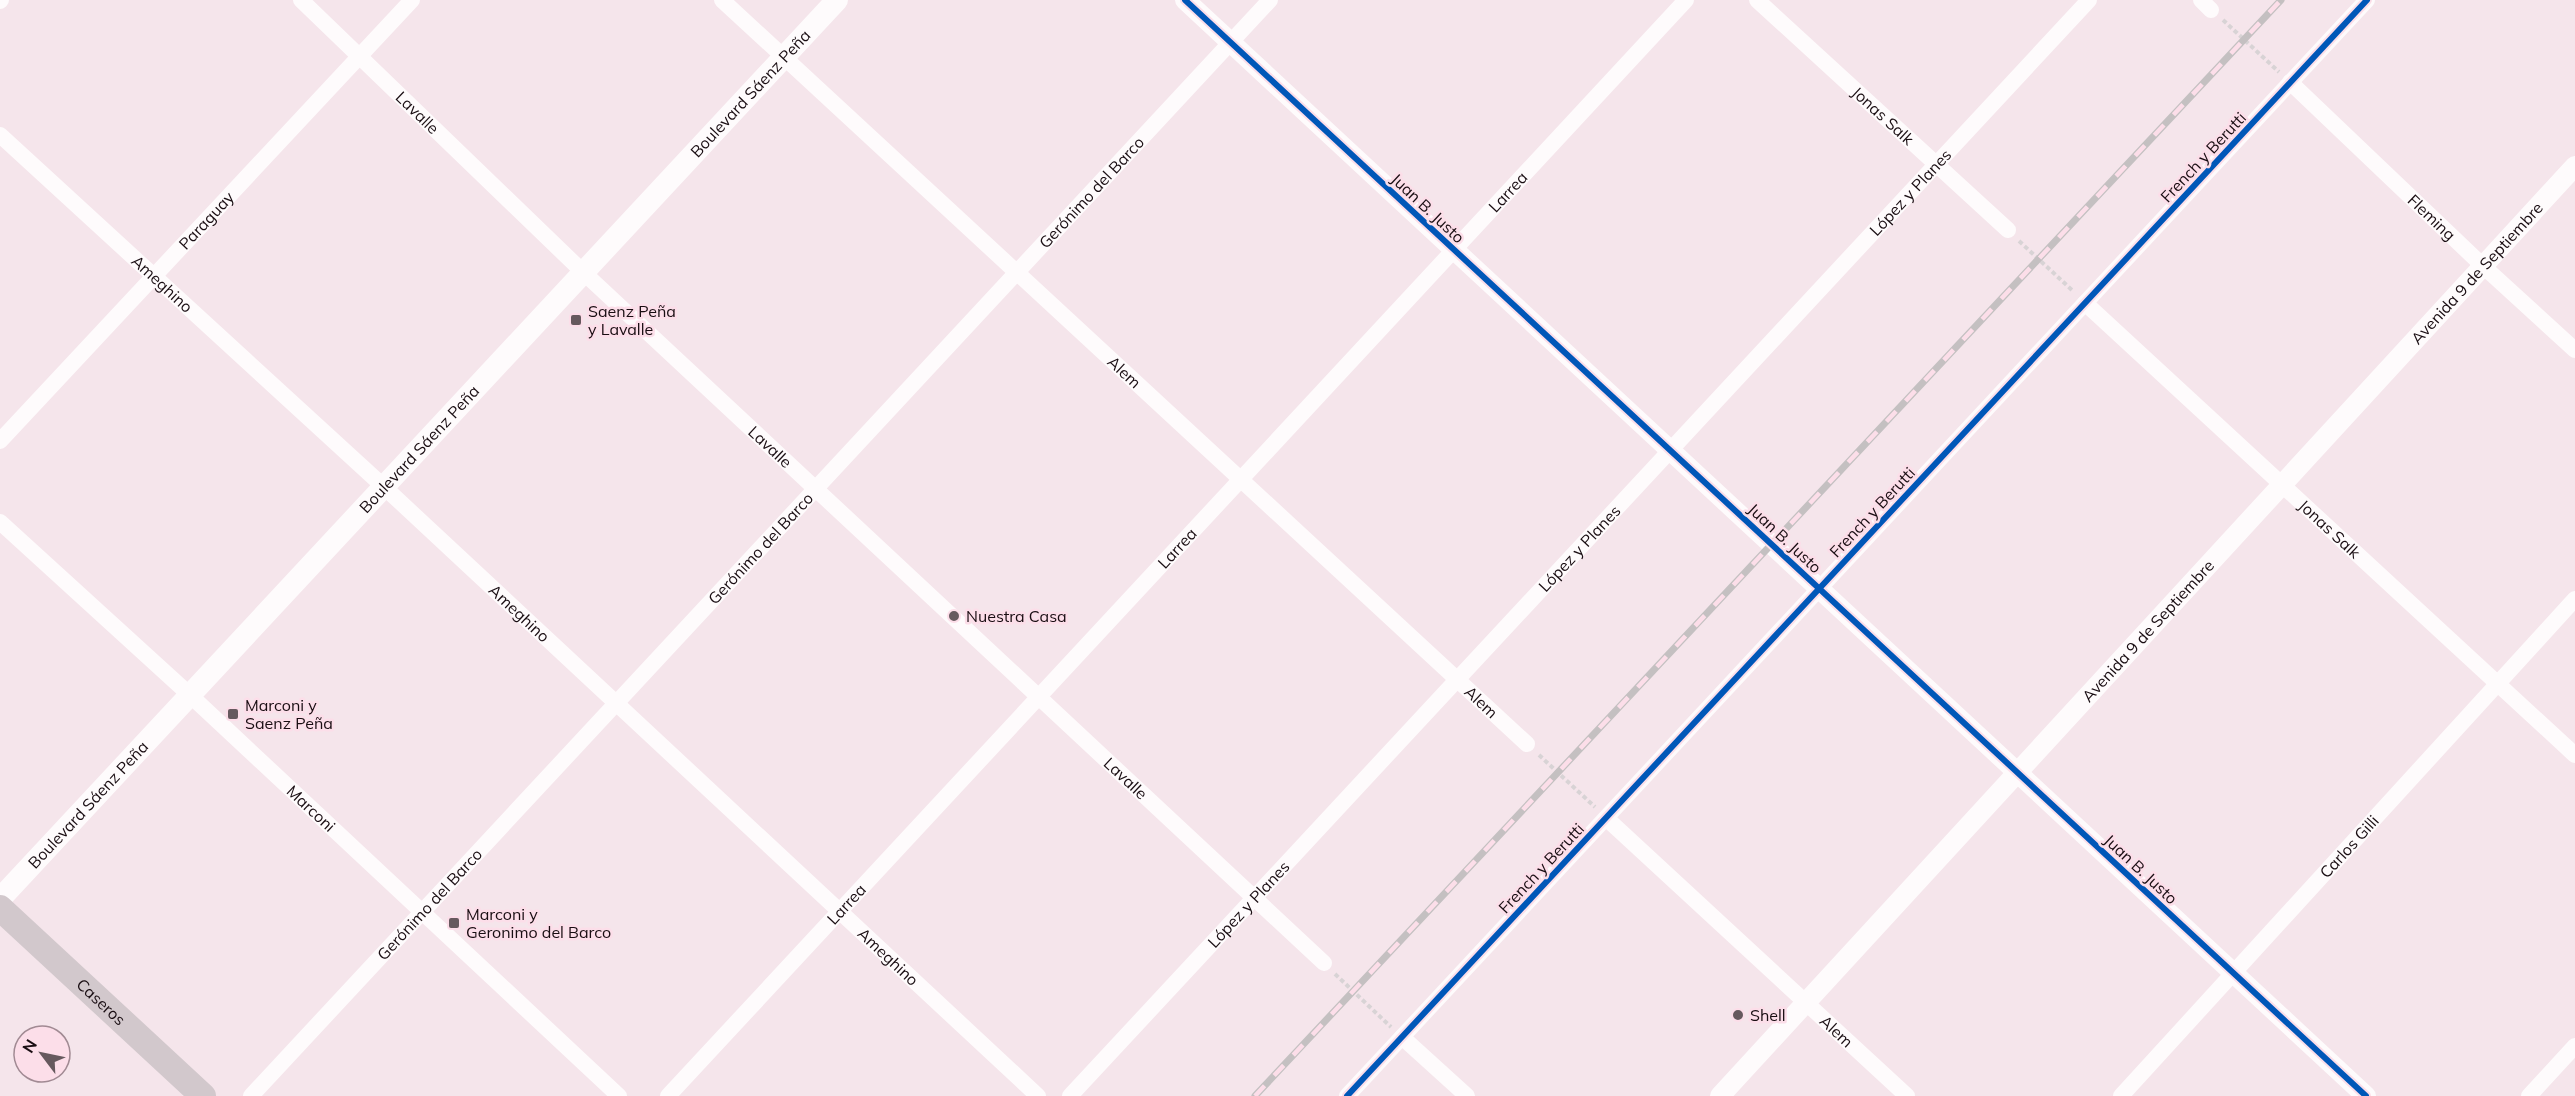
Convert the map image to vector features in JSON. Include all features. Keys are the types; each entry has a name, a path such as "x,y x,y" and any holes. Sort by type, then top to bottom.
{"main road":[{"name":"Boulevard Sáenz Peña","path":"0,899 837,0"},
{"name":"Caseros","path":"0,908 203,1096"}],"street":[{"name":"Lavalle","path":"301,0 583,272 814,490 1039,696 1253,899 1324,963"},
{"name":"Paraguay","path":"0,441 412,0"},
{"name":"Alem","path":"722,0 1527,744"},
{"name":"Juan B. Justo","path":"1185,0 2366,1096"},
{"name":"Gerónimo del Barco","path":"251,1096 1270,0"},
{"name":"Larrea","path":"668,1096 1686,0"},
{"name":"Jonas Salk","path":"1757,0 2008,230"},
{"name":"López y Planes","path":"1070,1096 2089,0"},
{"name":"French y Berutti","path":"1347,1096 2367,0"},
{"name":"Fleming","path":"2290,82 2483,266 2575,350"},
{"name":"Ameghino","path":"0,135 384,486 1038,1096"},
{"name":"Avenida 9 de Septiembre","path":"1720,1096 2575,166"},
{"name":"Jonas Salk","path":"2085,303 2575,756"},
{"name":"Marconi","path":"0,522 191,696 619,1096"},
{"name":"Carlos Gilli","path":"2121,1096 2235,974 2575,598"},
{"name":"Alem","path":"1606,818 1907,1096"},
{"path":"1402,1037 1467,1096"},
{"path":"2529,1096 2575,1046"}],"path":[{"path":"2206,5 2290,82"},
{"path":"2008,230 2085,303"},
{"path":"1527,744 1606,818"},
{"path":"1324,963 1402,1037"}],"railway":[{"path":"1255,1096 2281,0"}],"cycle path":[{"path":"1185,0 2366,1096"},
{"path":"1347,1096 2367,0"}],"place":[{"name":"Saenz Peña y Lavalle","path":"576,320"},
{"name":"Nuestra Casa","path":"954,616"},
{"name":"Marconi y Saenz Peña","path":"233,714"},
{"name":"Marconi y Geronimo del Barco","path":"454,923"},
{"name":"Shell","path":"1738,1015"}]}
